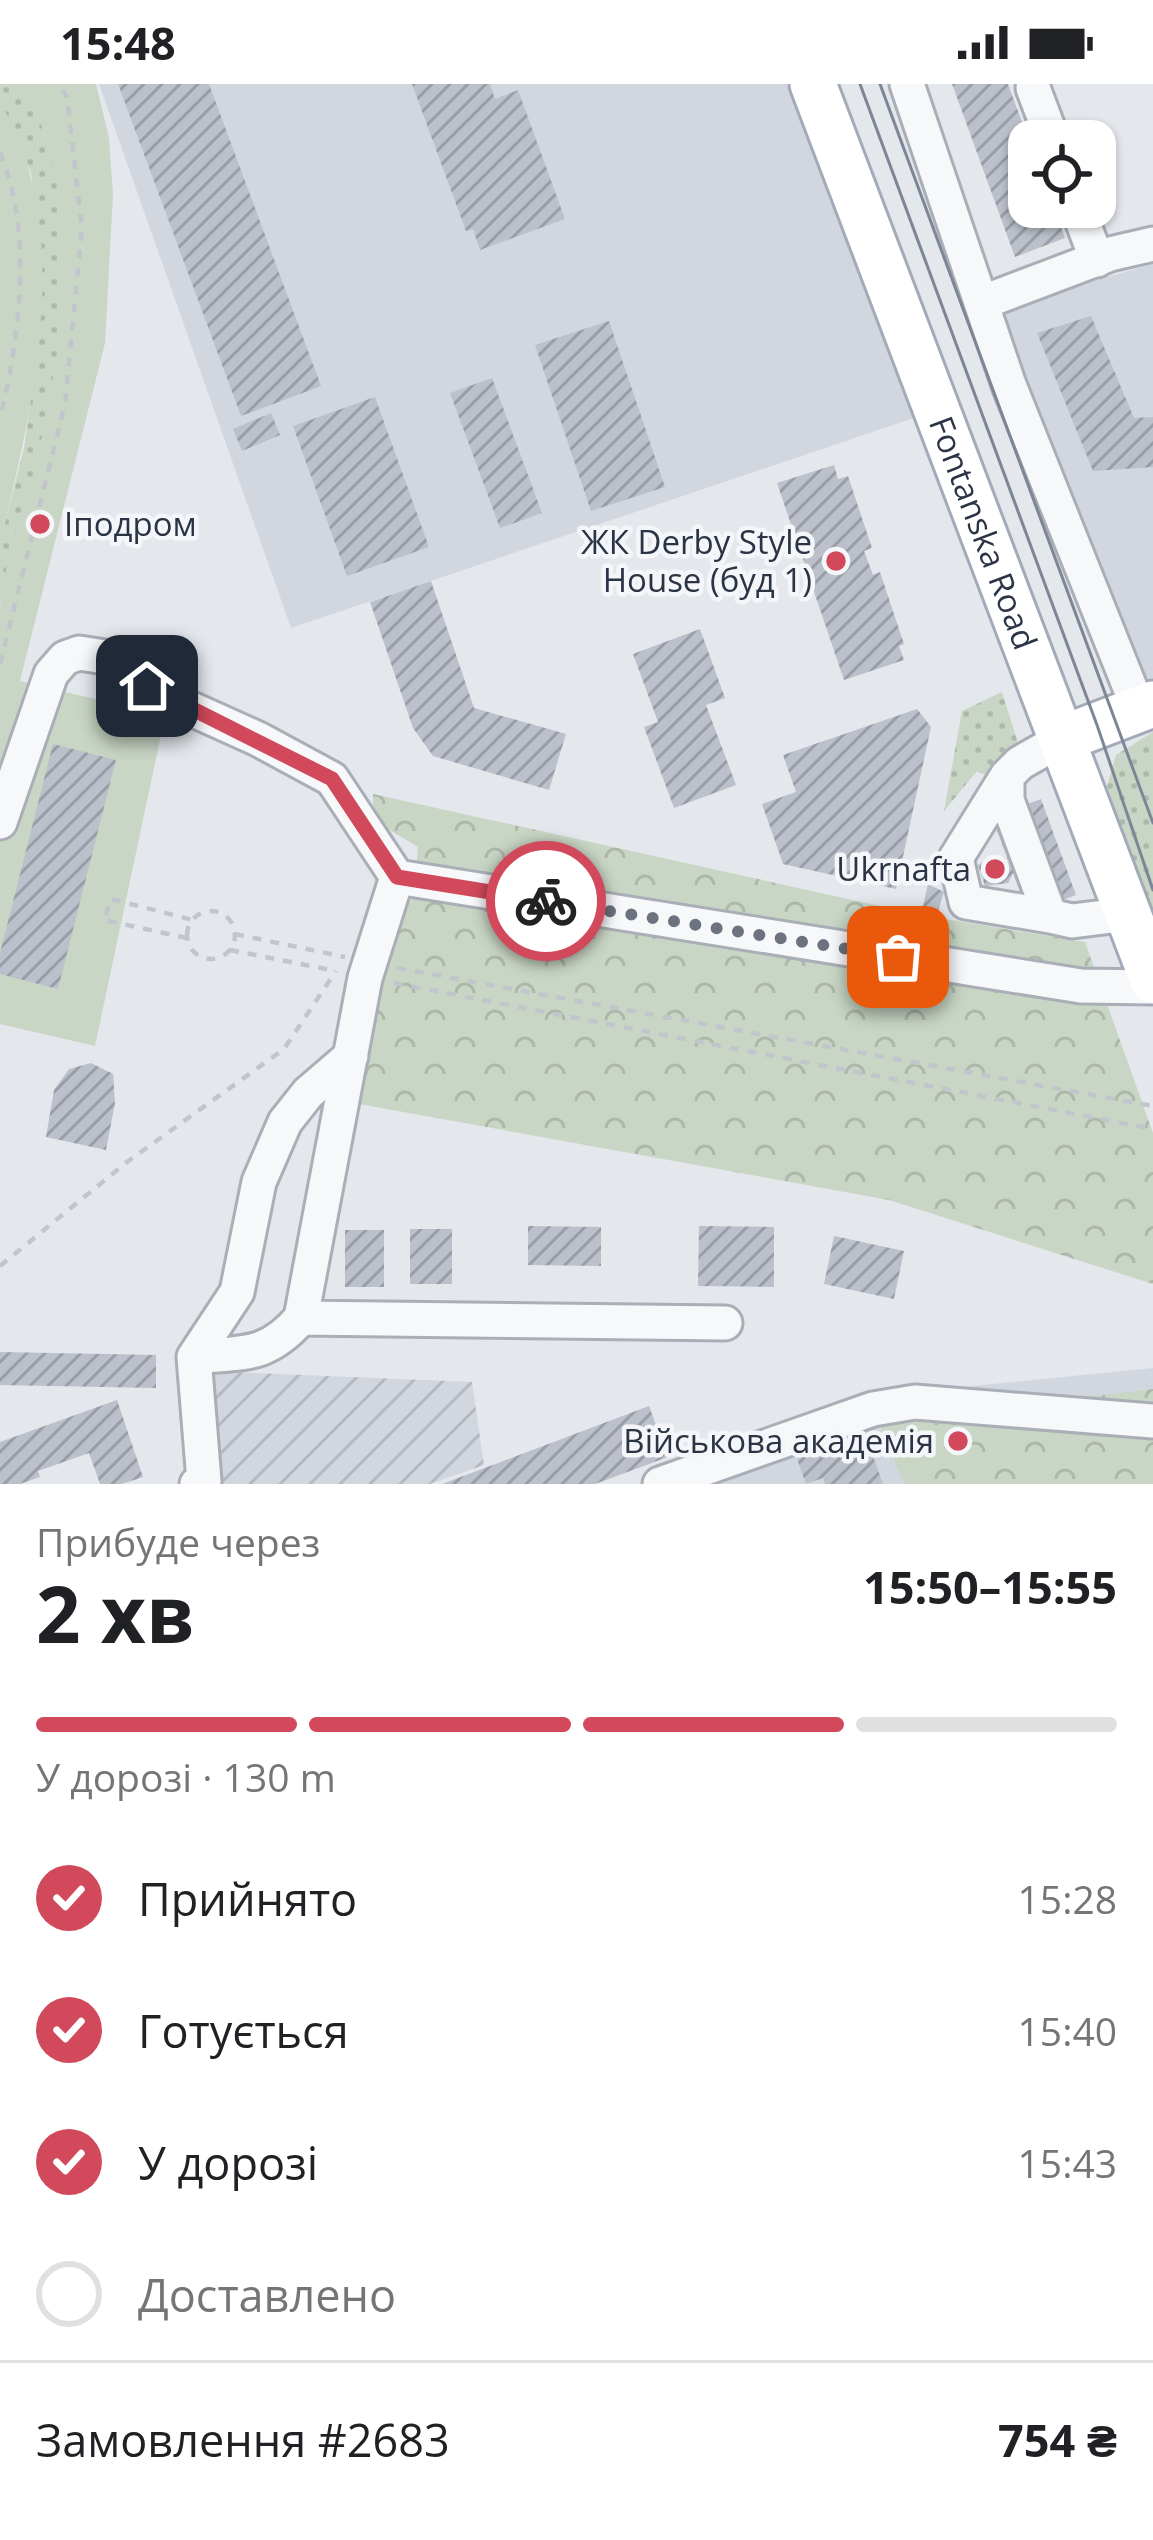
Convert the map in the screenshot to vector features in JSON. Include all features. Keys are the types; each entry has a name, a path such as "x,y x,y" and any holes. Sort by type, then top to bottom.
{"main road":[{"name":"Fontanska Road","path":"813,84 1153,983"},
{"path":"1064,738 1146,707"}],"lane":[{"path":"907,84 1017,406 1146,707"},
{"path":"1033,88 1045,120"},
{"path":"1085,228 1097,260"},
{"path":"981,303 1153,244"},
{"path":"0,822 51,674 65,658 79,652 106,657 176,702 332,779 397,877 1081,986 1153,983"},
{"path":"1064,738 1020,763 1007,776 956,858 966,902 1072,921 1128,914"},
{"path":"1007,776 1007,800 1050,916"},
{"path":"194,1357 263,1350 286,1336 302,1318 351,1056 356,970 397,877"},
{"path":"196,1484 204,1481 194,1357 237,1292 259,1182 285,1122 308,1093 351,1056"},
{"path":"302,1318 725,1323"},
{"path":"661,1484 873,1409 915,1402 1153,1421"}],"path":[{"path":"0,664 67,382 82,227 68,97 59,84"},
{"path":"0,153 11,179 21,251 9,383 0,418"},
{"path":"188,938 104,920 111,899 193,920"},
{"path":"230,950 235,934 227,917 210,910 193,920 188,938 191,947 207,958 230,950 1153,1106"},
{"path":"235,934 356,970 1153,1129"},
{"path":"0,1266 128,1162 284,1049 356,970"}],"shaded area":[{"path":"99,84 810,84 929,413 291,628"},
{"path":"1153,264 1153,682 1144,683 988,311"},
{"name":"Військова академія","path":"1153,1368 1153,1484 661,1484 865,1397"},
{"path":"206,1371 472,1382 484,1465 430,1484 219,1484"}],"green space":[{"path":"0,84 24,84 48,146 61,211 64,277 48,411 0,606 0,543 24,448 39,338 42,262 31,173 0,102"},
{"name":"Іподром","path":"24,84 96,84 109,138 113,195 105,343 20,681 165,716 95,1046 0,1024 1,595 53,380 63,279 55,179"},
{"name":"Іподром","path":"0,102 23,152 37,206 42,262 35,378 0,543"},
{"path":"1002,692 1018,743 987,776 977,771 944,811 962,711"},
{"path":"1153,732 1153,938 1103,799 1116,755"},
{"path":"373,794 921,915 1085,942 1153,1133 1153,1284 889,1200 348,1102 385,936 414,896 418,847 373,820"},
{"path":"1153,1389 1153,1484 904,1484 879,1423"}],"building":[{"path":"118,84 209,84 321,386 241,416"},
{"path":"412,84 490,84 495,99 518,90 565,219 480,250 473,229 466,231"},
{"path":"952,84 1008,84 1021,120 1008,120 1008,228 1061,228 1065,238 1015,257"},
{"path":"1091,316 1134,418 1153,417 1153,467 1093,471 1037,333"},
{"path":"609,321 665,487 591,511 535,345"},
{"path":"492,378 542,513 500,528 450,393"},
{"path":"375,397 429,547 347,576 293,426"},
{"path":"271,413 280,435 242,451 233,429"},
{"name":"ЖК Derby Style House (буд 1)","path":"834,465 838,479 848,476 872,548 864,551 873,575 880,572 904,644 899,646 904,660 844,680 777,483"},
{"path":"431,581 474,708 566,734 549,790 433,756 413,728 370,602"},
{"path":"700,629 725,698 706,705 736,785 674,808 644,727 658,722 633,654"},
{"path":"917,709 931,727 896,889 783,864 762,804 796,792 783,755"},
{"path":"53,744 116,760 58,989 0,974 0,953"},
{"path":"1041,799 1076,895 1028,913 1013,873 1008,883 985,886 978,865 993,855 1009,863 992,817"},
{"path":"928,884 944,892 938,911 921,915"},
{"path":"91,1063 113,1074 115,1103 106,1150 46,1137 54,1090 69,1069"},
{"path":"528,1226 601,1227 601,1266 528,1265"},
{"path":"699,1226 774,1227 774,1287 698,1286"},
{"path":"410,1229 452,1229 452,1284 410,1284"},
{"path":"345,1230 384,1230 384,1287 345,1287"},
{"path":"834,1236 904,1251 894,1299 824,1284"},
{"path":"0,1352 156,1355 156,1388 0,1385"},
{"path":"117,1400 143,1477 100,1484 89,1453 38,1471 40,1477 20,1484 0,1484 0,1442"},
{"path":"649,1406 668,1457 595,1484 442,1484"},
{"path":"865,1434 883,1484 825,1484 823,1478 806,1484 797,1459"}],"tram line":[{"path":"860,84 1097,725 1153,890"},
{"path":"880,84 1153,823"}],"way so far":[{"path":"546,901 898,957"}],"place":[{"name":"Іподром","path":"40,524"},
{"name":"ЖК Derby Style House (буд 1)","path":"836,561"},
{"name":"Ukrnafta","path":"995,869"},
{"name":"Військова академія","path":"958,1441"}],"route":[{"path":"147,686 332,779 397,877 546,901"}]}
